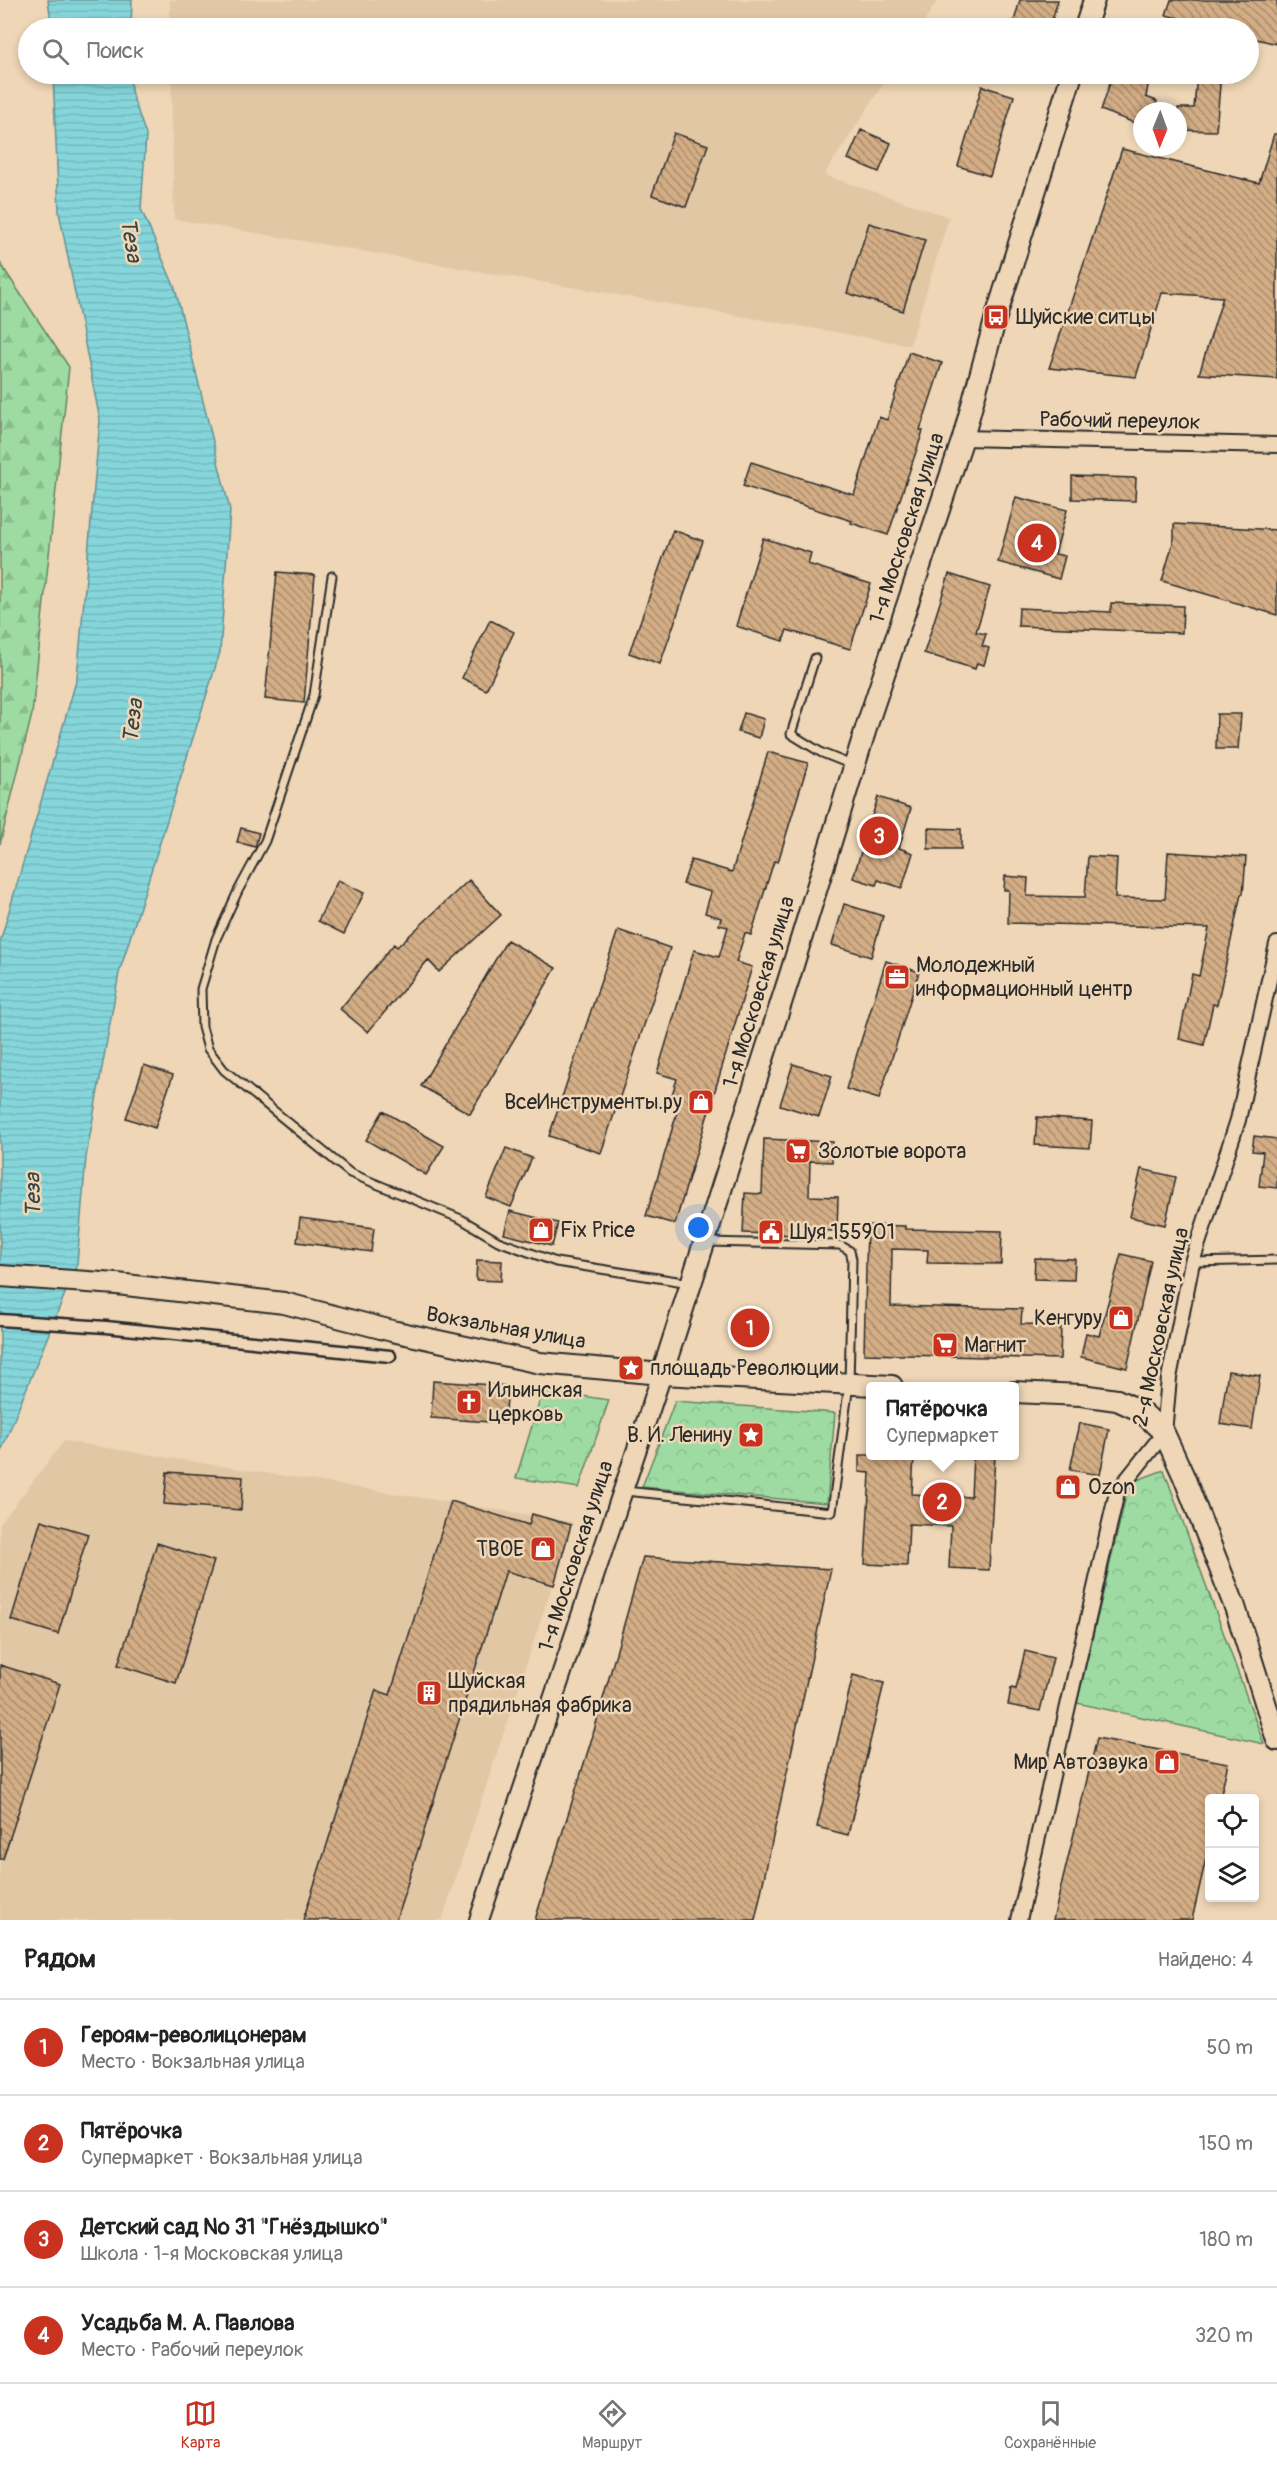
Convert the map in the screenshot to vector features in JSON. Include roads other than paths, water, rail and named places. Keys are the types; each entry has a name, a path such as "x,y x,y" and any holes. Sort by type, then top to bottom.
{"main road":[{"path":"1088,18 1094,0"},
{"name":"1-я Московская улица","path":"662,1374 854,766 963,438 996,318 1069,84"},
{"name":"Вокзальная улица","path":"0,1276 117,1284 284,1303 392,1331 540,1363 662,1374 866,1385"},
{"path":"1019,1392 1080,1395 1117,1400 1141,1411 1164,1433 1184,1477 1235,1607 1277,1740"}],"street":[{"name":"Рабочий переулок","path":"963,438 1277,445"},
{"name":"2-я Московская улица","path":"1019,1920 1117,1492 1164,1433 1169,1378 1192,1262 1238,1120 1277,944"},
{"path":"0,1320 106,1327 390,1356"},
{"name":"1-я Московская улица","path":"480,1920 662,1374"}],"lane":[{"path":"332,576 314,695 265,841 237,891 207,961 201,989 200,1008 208,1049 224,1070 350,1173 461,1219 498,1241 556,1262 692,1283"},
{"path":"815,658 790,734 822,753 854,766"},
{"path":"622,1491 832,1512 849,1384 852,1259 848,1248 840,1245 705,1242"},
{"path":"1192,1262 1277,1260"}],"water":[{"path":"48,0 132,0 131,18 51,18"},
{"name":"Теза","path":"53,84 131,84 131,91 146,135 141,209 175,288 230,510 220,652 119,973 86,1157 77,1264 0,1454 0,942 77,678 100,420 59,212"}],"place":[{"name":"Шуйские ситцы","path":"996,317"},
{"name":"Усадьба М. А. Павлова","path":"1037,543"},
{"name":"Детский сад № 31 \"Гнёздышко\"","path":"879,836"},
{"name":"Молодежный информационный центр","path":"897,977"},
{"name":"ВсеИнструменты.ру","path":"701,1102"},
{"name":"Золотые ворота","path":"798,1151"},
{"name":"Fix Price","path":"541,1230"},
{"name":"Шуя 155901","path":"771,1232"},
{"name":"Кенгуру","path":"1121,1318"},
{"name":"Героям-револицонерам","path":"750,1328"},
{"name":"Магнит","path":"945,1345"},
{"name":"площадь Революции","path":"631,1368"},
{"name":"Ильинская церковь","path":"469,1402"},
{"name":"В. И. Ленину","path":"751,1435"},
{"name":"Ozon","path":"1068,1487"},
{"name":"Пятёрочка","path":"942,1502"},
{"name":"ТВОЕ","path":"543,1549"},
{"name":"Шуйская прядильная фабрика","path":"429,1693"},
{"name":"Мир Автозвука","path":"1167,1762"}]}
